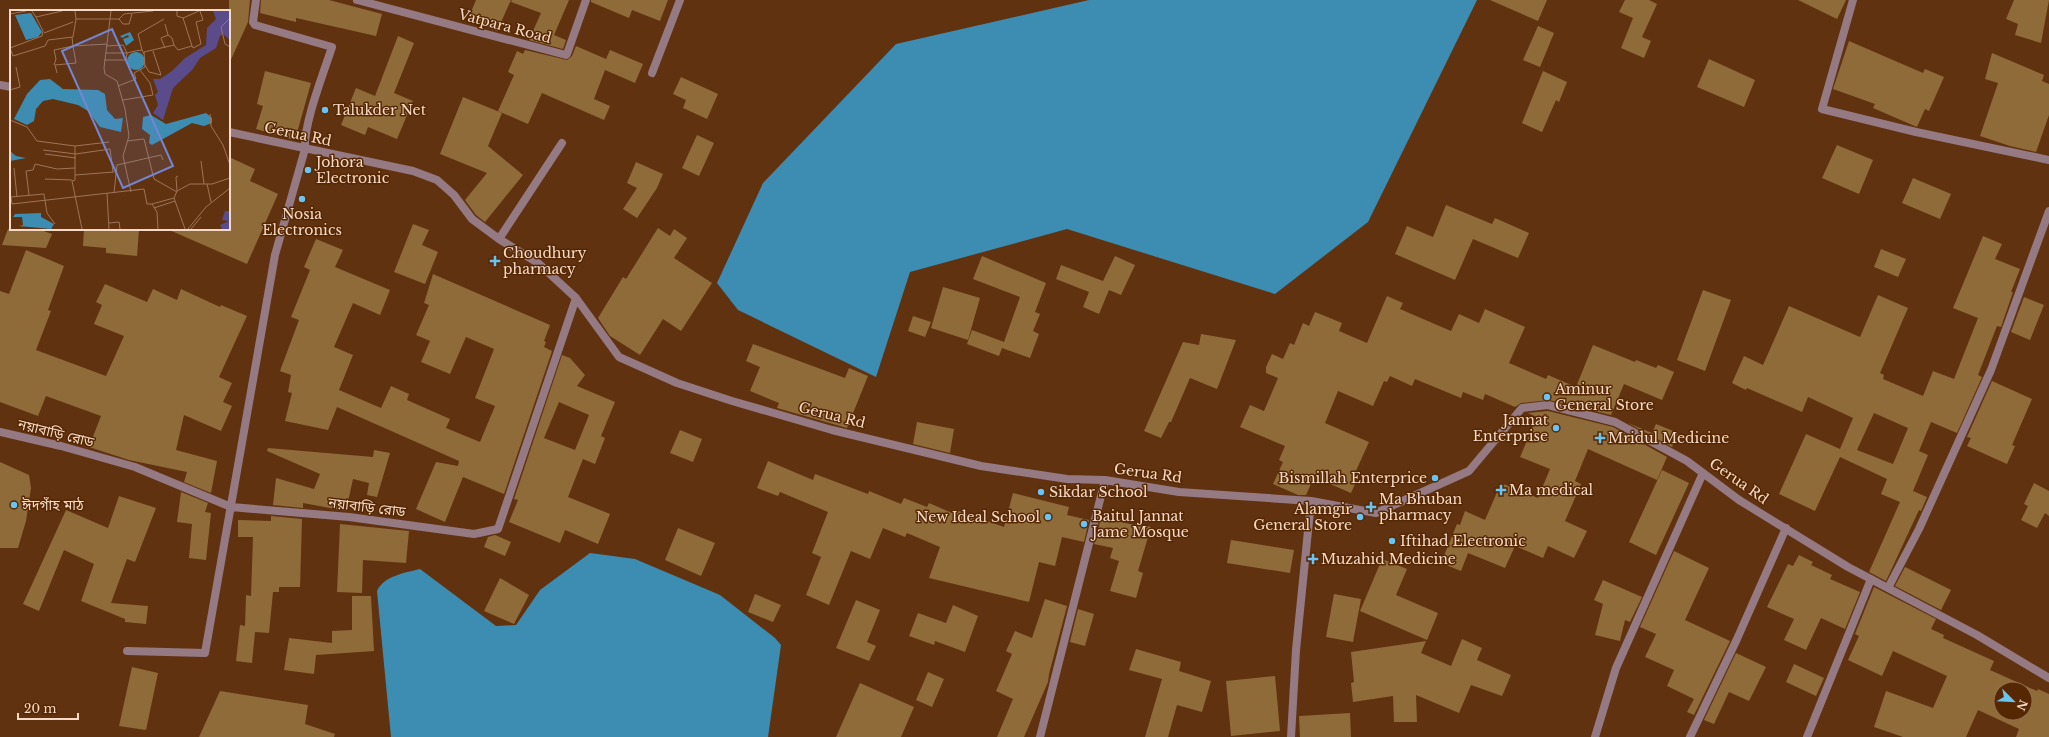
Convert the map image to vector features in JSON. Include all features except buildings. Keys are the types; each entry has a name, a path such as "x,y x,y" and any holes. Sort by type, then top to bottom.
{"street":[{"path":"127,651 205,653 275,255 305,149 304,142 307,126 332,46 255,25 253,22 256,0"},
{"name":"Vatpara Road","path":"357,0 566,55 568,54 586,0"},
{"path":"652,72 680,0"},
{"path":"1853,0 1822,109 1916,132 2049,160"},
{"path":"0,85 10,87"},
{"name":"Gerua Rd","path":"230,132 413,171 437,180 454,195 472,219 499,239 538,263 576,298 619,357 677,383 732,401 832,430 981,466 1067,480 1106,480 1179,492 1311,501 1376,513 1469,471 1522,408 1548,405 1615,422 1687,461 1739,500 1848,567 1977,635 2049,678"},
{"path":"499,239 562,143"},
{"path":"1888,588 1919,529 1991,370 2049,210"},
{"name":"নয়াবাড়ি রোড","path":"0,432 61,446 135,467 231,507 349,516 474,534 498,529 576,298"},
{"path":"1595,737 1616,668 1703,473"},
{"path":"1040,737 1106,480"},
{"path":"1291,737 1296,650 1311,501"},
{"path":"1690,737 1737,639 1786,528"},
{"path":"1807,737 1871,579"}],"water":[{"path":"1089,0 1477,0 1368,222 1275,294 1067,229 910,272 876,377 738,310 717,283 763,183 896,44"},
{"path":"590,553 635,559 720,595 775,638 781,645 768,737 391,737 377,591 384,582 395,576 420,569 496,626 516,625 540,590"}],"place":[{"name":"Talukder Net","path":"325,110"},
{"name":"Johora Electronic","path":"308,170"},
{"name":"Nosia Electronics","path":"302,199"},
{"name":"Choudhury pharmacy","path":"495,261"},
{"name":"Aminur General Store","path":"1547,397"},
{"name":"Jannat Enterprise","path":"1556,428"},
{"name":"Mridul Medicine","path":"1600,438"},
{"name":"Bismillah Enterprice","path":"1435,478"},
{"name":"Ma medical","path":"1501,490"},
{"name":"Sikdar School","path":"1041,492"},
{"name":"ঈদগাঁহ মাঠ","path":"14,505"},
{"name":"Ma Bhuban pharmacy","path":"1371,507"},
{"name":"New Ideal School","path":"1048,517"},
{"name":"Alamgir General Store","path":"1360,517"},
{"name":"Baitul Jannat Jame Mosque","path":"1084,524"},
{"name":"Iftihad Electronic","path":"1392,541"},
{"name":"Muzahid Medicine","path":"1313,559"}]}
